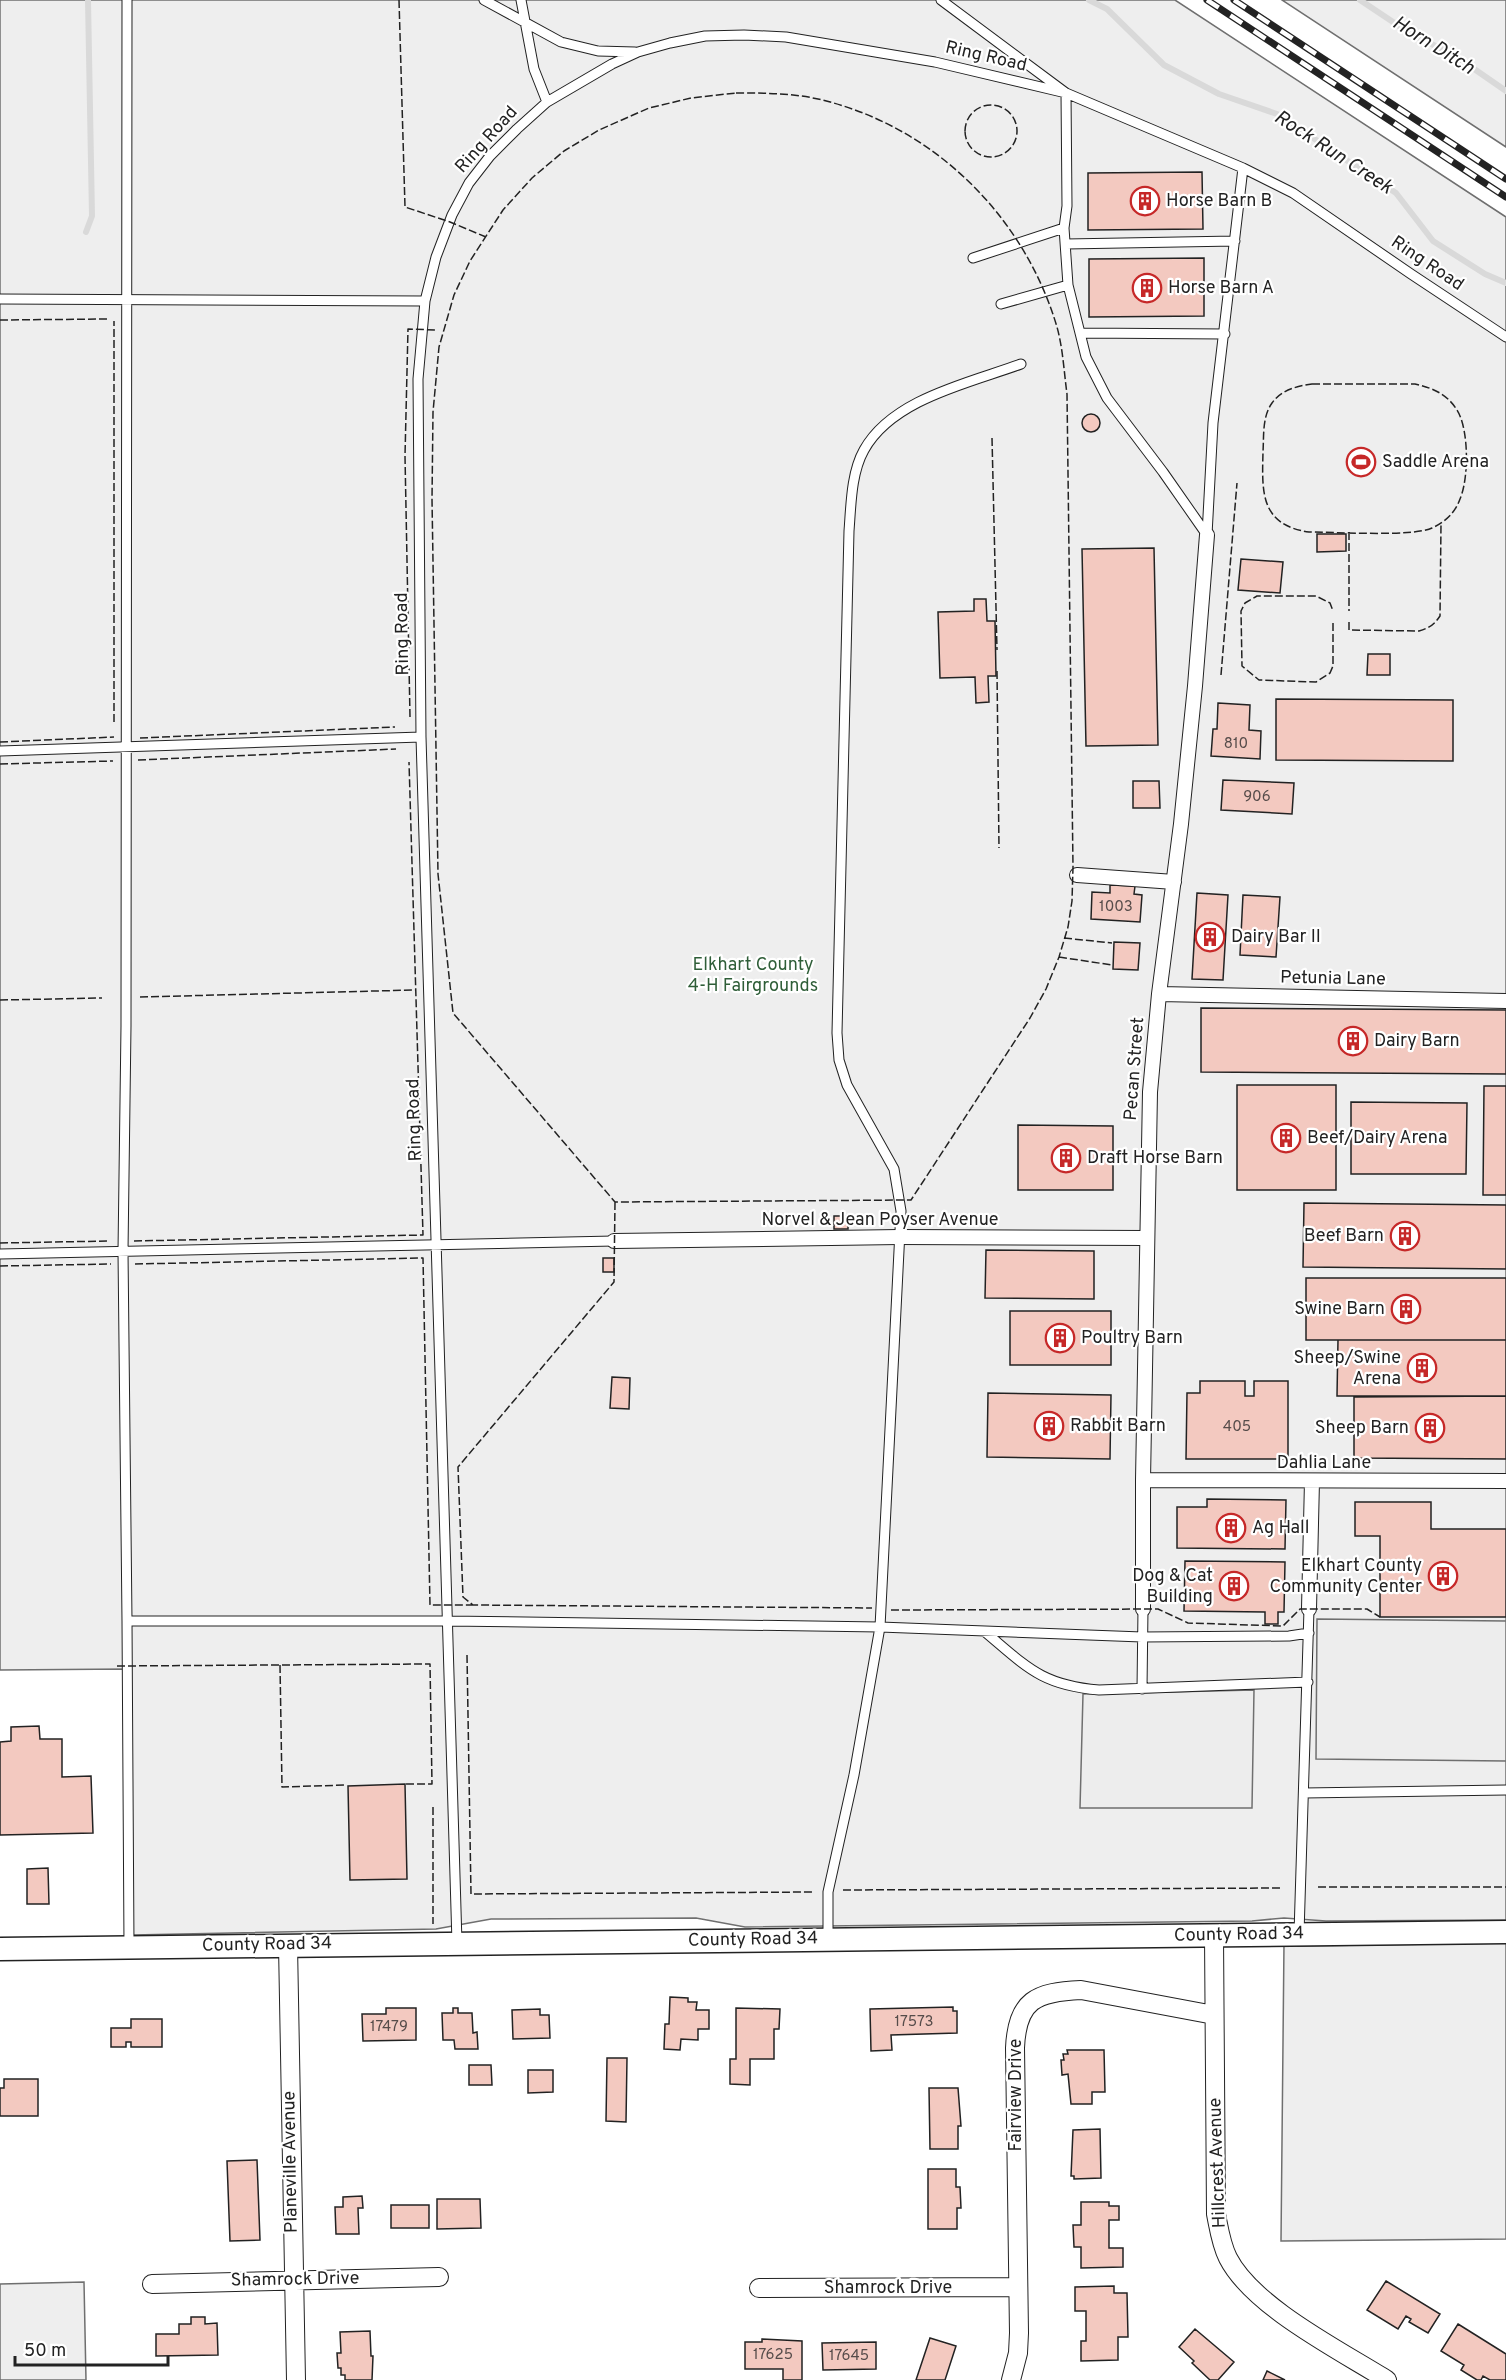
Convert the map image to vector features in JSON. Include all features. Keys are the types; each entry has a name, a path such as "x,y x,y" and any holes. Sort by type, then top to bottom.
{"street":[{"name":"Pecan Street","path":"1143,1609 1146,1238 1150,1092 1159,994 1174,882 1195,686 1206,535"},
{"path":"1077,875 1174,882"},
{"name":"Petunia Lane","path":"1159,994 1506,1001"},
{"name":"Norvel & Jean Poyser Avenue","path":"614,1241 899,1237 1146,1238"},
{"name":"Dahlia Lane","path":"1143,1480 1506,1481"},
{"path":"1309,1609 1312,1481"},
{"name":"County Road 34","path":"0,1949 1506,1932"},
{"name":"Hillcrest Avenue","path":"1214,1935 1216,2214 1229,2259 1250,2288 1277,2311 1387,2380"},
{"name":"Planeville Avenue","path":"288,1945 296,2380"},
{"name":"Fairview Drive","path":"1011,2380 1018,2353 1015,2048 1016,2029 1024,2008 1038,1998 1049,1994 1081,1990 1214,2015"},
{"name":"Shamrock Drive","path":"152,2284 439,2277"},
{"name":"Shamrock Drive","path":"759,2288 1018,2287"}],"lane":[{"path":"127,0 123,1251 129,1946"},
{"path":"484,0 561,42 598,51 638,52"},
{"path":"521,0 534,69 547,102"},
{"path":"941,0 1066,93 1065,244 1068,285 1086,357 1107,398 1163,472 1206,535"},
{"name":"Ring Road","path":"457,1943 418,621 418,379 425,301 452,215 469,183 497,149 547,102 590,76 638,52 705,36 744,34 786,37 935,62 1066,93 1243,168 1293,193 1506,337"},
{"path":"1206,535 1213,423 1243,168"},
{"path":"973,258 1065,228"},
{"path":"1065,244 1235,241"},
{"path":"1001,304 1068,285"},
{"path":"0,299 425,301"},
{"path":"1080,333 1225,334"},
{"path":"828,1939 828,1892 854,1775 880,1627 901,1211 894,1169 847,1084 839,1060 837,1033 849,531 852,496 862,452 879,427 904,409 1021,364"},
{"path":"0,752 421,737"},
{"path":"0,1254 614,1241"},
{"path":"1142,1689 1143,1609"},
{"path":"1299,1934 1309,1609"},
{"path":"127,1621 880,1627 1142,1637 1289,1636 1309,1633"},
{"path":"983,1630 1025,1666 1056,1683 1075,1688 1142,1689 1308,1682"},
{"path":"1304,1793 1506,1790"}],"green space":[{"name":"Elkhart County 4-H Fairgrounds","path":"0,0 1175,0 1506,217 1506,1920 1326,1921 1284,1918 1252,1921 745,1927 696,1918 491,1919 436,1929 132,1935 128,1669 0,1670"},
{"path":"1282,0 1506,0 1506,147"},
{"path":"1284,1943 1298,1946 1506,1943 1506,2239 1281,2241"},
{"path":"84,2282 86,2380 0,2380 0,2284"}],"shaded area":[{"path":"1317,1619 1506,1621 1506,1761 1316,1759"},
{"path":"1254,1690 1252,1808 1080,1808 1083,1694"}],"building":[{"name":"Horse Barn B","path":"1202,172 1203,229 1088,230 1088,173"},
{"name":"Horse Barn A","path":"1204,258 1204,316 1089,317 1089,259"},
{"path":"1087,414 1095,414 1100,419 1098,430 1087,432 1082,427 1082,419"},
{"path":"1317,534 1346,534 1346,551 1317,552"},
{"path":"1154,548 1158,745 1086,746 1082,549"},
{"path":"1241,559 1283,562 1280,593 1238,590"},
{"path":"974,599 986,599 987,621 995,621 996,676 988,676 989,702 976,703 975,677 940,678 938,612 974,611"},
{"path":"1368,654 1390,654 1390,675 1367,675"},
{"path":"1276,699 1453,700 1453,761 1276,760"},
{"path":"1218,703 1250,705 1249,730 1261,731 1260,759 1211,756 1213,729 1217,729"},
{"path":"1223,780 1294,783 1292,814 1221,810"},
{"path":"1133,781 1159,781 1160,808 1133,808"},
{"path":"1110,885 1135,886 1134,894 1142,895 1140,922 1091,919 1092,892 1110,893"},
{"name":"Dairy Bar II","path":"1197,893 1228,895 1223,980 1192,979"},
{"path":"1243,895 1280,897 1276,957 1240,955"},
{"path":"1114,942 1140,943 1138,970 1113,969"},
{"name":"Dairy Barn","path":"1201,1008 1506,1010 1506,1074 1201,1072"},
{"name":"Beef/Dairy Arena","path":"1237,1085 1336,1085 1336,1190 1237,1190"},
{"path":"1484,1086 1506,1086 1506,1195 1483,1195"},
{"path":"1351,1102 1467,1103 1466,1174 1351,1174"},
{"name":"Draft Horse Barn","path":"1018,1125 1113,1126 1113,1190 1018,1190"},
{"name":"Beef Barn","path":"1304,1203 1506,1205 1506,1269 1303,1267"},
{"path":"834,1216 848,1216 848,1229 834,1229"},
{"path":"986,1250 1094,1251 1094,1299 985,1298"},
{"path":"603,1258 614,1258 614,1272 603,1272"},
{"name":"Swine Barn","path":"1306,1278 1506,1278 1506,1340 1306,1340"},
{"name":"Poultry Barn","path":"1010,1311 1111,1311 1111,1365 1010,1365"},
{"name":"Sheep/Swine Arena","path":"1338,1340 1506,1340 1506,1396 1337,1396"},
{"path":"612,1377 630,1378 629,1409 610,1408"},
{"path":"1200,1381 1245,1381 1245,1396 1254,1396 1254,1381 1288,1381 1288,1459 1186,1459 1187,1393 1200,1393"},
{"name":"Rabbit Barn","path":"988,1393 1111,1395 1110,1459 987,1457"},
{"name":"Sheep Barn","path":"1506,1396 1506,1459 1354,1458 1354,1397"},
{"name":"Ag Hall","path":"1207,1499 1286,1500 1285,1549 1177,1548 1177,1507 1207,1507"},
{"name":"Elkhart County Community Center","path":"1355,1502 1431,1502 1431,1529 1506,1529 1506,1617 1380,1617 1380,1536 1355,1536"},
{"name":"Dog & Cat Building","path":"1185,1561 1285,1562 1284,1612 1278,1612 1278,1624 1265,1624 1265,1612 1184,1611"},
{"path":"39,1726 40,1739 62,1739 62,1777 91,1776 93,1833 0,1835 0,1742 11,1741 11,1727"},
{"path":"405,1784 407,1879 350,1880 348,1786"},
{"path":"48,1868 49,1904 27,1904 27,1869"},
{"path":"670,1997 688,1998 688,2002 697,2002 696,2010 709,2010 709,2029 698,2029 698,2040 681,2039 680,2050 664,2049 665,2024 669,2024"},
{"path":"953,2007 953,2011 957,2011 957,2033 891,2035 892,2050 871,2051 870,2009"},
{"path":"386,2008 416,2008 416,2040 363,2041 362,2014 386,2014"},
{"path":"453,2008 458,2008 458,2013 472,2013 473,2033 477,2032 478,2049 455,2049 454,2040 443,2040 442,2013 453,2013"},
{"path":"736,2008 780,2009 779,2029 774,2029 774,2059 750,2059 750,2085 730,2084 730,2059 736,2059"},
{"path":"540,2009 540,2015 549,2015 550,2038 513,2039 512,2010"},
{"path":"131,2019 162,2019 162,2047 131,2047 131,2042 126,2042 126,2047 111,2047 111,2028 131,2028"},
{"path":"1067,2050 1104,2050 1105,2092 1092,2092 1092,2104 1071,2104 1068,2074 1062,2075 1061,2060 1064,2060 1063,2054 1068,2054"},
{"path":"607,2058 627,2058 626,2122 606,2121"},
{"path":"469,2065 491,2065 492,2085 469,2085"},
{"path":"528,2070 553,2070 553,2092 528,2093"},
{"path":"4,2079 38,2079 38,2116 0,2116 0,2088 4,2088"},
{"path":"929,2088 958,2088 961,2126 958,2126 958,2149 930,2149"},
{"path":"1100,2129 1101,2178 1074,2179 1074,2176 1071,2176 1073,2130"},
{"path":"257,2160 260,2240 230,2241 227,2161"},
{"path":"928,2169 956,2169 956,2187 960,2187 961,2208 957,2208 957,2229 928,2229"},
{"path":"362,2196 363,2208 358,2208 359,2234 336,2234 335,2207 343,2207 343,2197"},
{"path":"437,2199 480,2199 481,2228 437,2229"},
{"path":"1081,2202 1109,2202 1109,2206 1119,2206 1119,2220 1109,2220 1109,2248 1123,2248 1123,2267 1081,2268 1081,2247 1074,2247 1073,2225 1081,2225"},
{"path":"391,2205 429,2205 429,2228 391,2228"},
{"path":"1386,2281 1440,2314 1428,2333 1409,2322 1411,2319 1406,2316 1398,2329 1367,2310"},
{"path":"1114,2286 1114,2293 1127,2293 1128,2337 1118,2337 1118,2360 1081,2361 1081,2341 1086,2341 1086,2311 1075,2311 1075,2287"},
{"path":"191,2317 205,2317 205,2324 217,2323 218,2355 156,2356 156,2334 179,2334 179,2324 191,2324"},
{"path":"1458,2324 1506,2354 1506,2380 1490,2380 1483,2376 1481,2380 1477,2380 1461,2370 1464,2365 1441,2351"},
{"path":"1195,2329 1234,2362 1218,2380 1210,2380 1179,2347"},
{"path":"370,2331 371,2356 373,2356 372,2380 345,2380 345,2375 341,2375 341,2368 338,2368 337,2353 341,2353 340,2332"},
{"path":"930,2338 956,2346 945,2380 916,2380"},
{"path":"762,2339 802,2341 802,2380 783,2380 783,2369 745,2369 745,2342 762,2342"},
{"path":"876,2342 876,2369 823,2370 822,2343"},
{"path":"1267,2371 1285,2380 1263,2380"}],"waterway":[{"path":"86,232 92,216 88,0"},
{"name":"Rock Run Creek","path":"1089,0 1107,9 1164,65 1219,94 1277,114 1396,193 1433,241 1485,274 1506,283"},
{"name":"Horn Ditch","path":"1360,0 1411,34 1454,55 1506,91"}],"railway":[{"path":"1207,0 1506,197"},
{"path":"1234,0 1506,179"}],"fence":[{"path":"399,0 405,207 486,237"},
{"path":"736,93 788,94 818,99 860,112 899,130 935,153 968,181 997,212 1022,248 1042,286 1057,327 1062,352 1067,394 1073,867 1072,901 1068,927 1046,989 1030,1018 911,1200 615,1202 453,1013 438,874 432,499 433,412 439,347 454,295 470,261 503,210 532,178 564,151 599,130 649,108 691,98 736,93"},
{"path":"991,105 1001,107 1009,113 1015,121 1017,131 1015,141 1009,149 1001,155 991,157 981,155 973,149 967,141 965,131 967,121 973,113 981,107 991,105"},
{"path":"0,320 109,319"},
{"path":"114,321 114,722"},
{"path":"410,717 405,456 408,329 436,330"},
{"path":"1312,384 1415,384 1434,390 1449,400 1461,418 1466,441 1463,490 1458,504 1449,516 1432,528 1408,532 1309,532 1281,522 1267,504 1264,493 1265,420 1269,408 1280,395 1295,387 1312,384"},
{"path":"992,438 997,650"},
{"path":"1221,675 1237,483"},
{"path":"1349,622 1349,630 1419,631 1436,622 1440,616 1441,524"},
{"path":"1349,532 1349,611"},
{"path":"1333,611 1330,603 1316,596 1257,596 1245,603 1241,611 1242,666 1259,680 1316,682 1330,673 1333,666 1333,623"},
{"path":"997,671 999,848"},
{"path":"140,738 395,727"},
{"path":"0,742 114,737"},
{"path":"138,760 396,749"},
{"path":"0,764 113,761"},
{"path":"134,1241 423,1235 409,762"},
{"path":"1064,938 1112,943"},
{"path":"1059,957 1112,965"},
{"path":"140,997 415,990"},
{"path":"0,1000 102,998"},
{"path":"615,1202 614,1282 458,1467 463,1597 473,1605 872,1608"},
{"path":"0,1243 109,1241"},
{"path":"135,1264 423,1258 430,1605 473,1605"},
{"path":"0,1266 111,1264"},
{"path":"891,1610 1158,1609 1188,1623 1283,1626 1300,1609 1367,1609 1380,1617"},
{"path":"467,1655 471,1894 814,1892"},
{"path":"117,1666 430,1664 432,1784 404,1784"},
{"path":"280,1665 282,1787 346,1785"},
{"path":"433,1807 433,1924"},
{"path":"1318,1887 1506,1887"},
{"path":"843,1890 1280,1888"}],"place":[{"name":"Horse Barn B","path":"1145,201"},
{"name":"Horse Barn A","path":"1147,288"},
{"name":"Saddle Arena","path":"1361,462"},
{"name":"Dairy Bar II","path":"1210,937"},
{"name":"Dairy Barn","path":"1353,1041"},
{"name":"Beef/Dairy Arena","path":"1286,1138"},
{"name":"Draft Horse Barn","path":"1066,1158"},
{"name":"Beef Barn","path":"1405,1236"},
{"name":"Swine Barn","path":"1406,1309"},
{"name":"Poultry Barn","path":"1060,1338"},
{"name":"Sheep/Swine Arena","path":"1422,1368"},
{"name":"Rabbit Barn","path":"1049,1426"},
{"name":"Sheep Barn","path":"1430,1428"},
{"name":"Ag Hall","path":"1231,1528"},
{"name":"Elkhart County Community Center","path":"1443,1576"},
{"name":"Dog & Cat Building","path":"1234,1586"}]}
